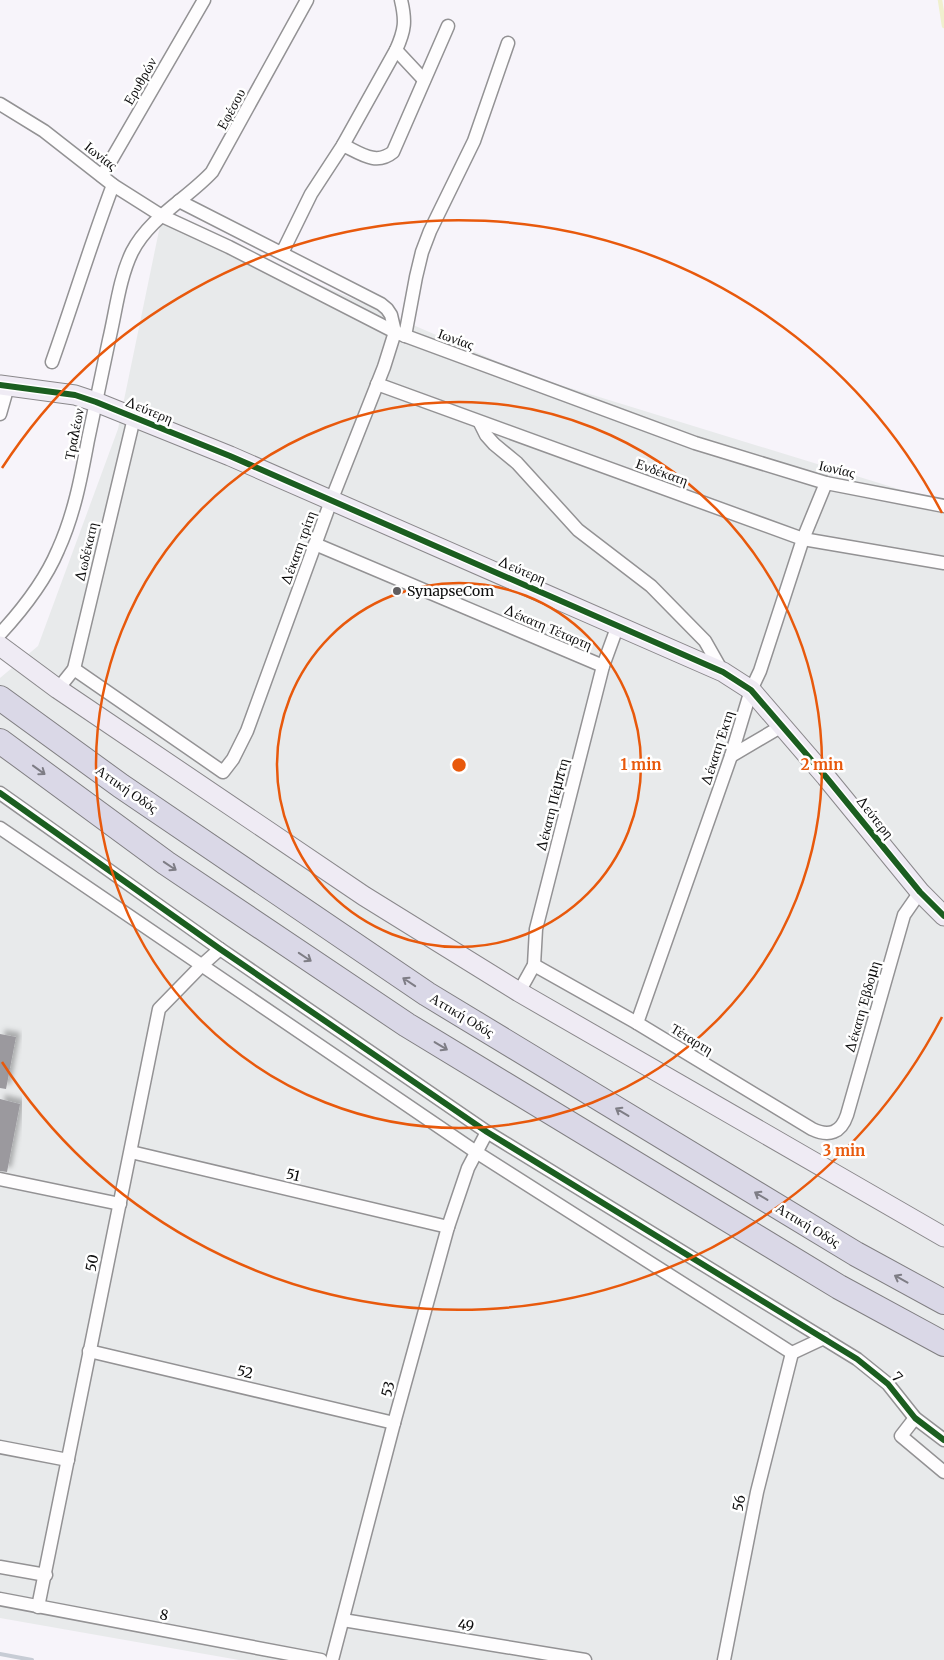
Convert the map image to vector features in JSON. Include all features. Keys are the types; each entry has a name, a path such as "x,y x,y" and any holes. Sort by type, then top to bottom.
{"highway":[{"name":"Αττική Οδός","path":"0,698 121,786 426,994 847,1248 944,1302"},
{"path":"0,741 166,863 407,1025 839,1287 944,1344"}],"street":[{"name":"Ερυθρών","path":"102,176 204,0"},
{"name":"Εφέσου","path":"162,216 212,172 307,0"},
{"path":"282,253 311,194 343,145 403,36 406,22 401,0"},
{"path":"343,145 371,158 380,159 387,157 393,152 448,26"},
{"name":"Δέκατη τρίτη","path":"74,669 223,772 233,759 247,731 331,501 384,367 400,334 422,252 430,231 474,141 508,43"},
{"path":"396,50 424,80"},
{"name":"Ιωνίας","path":"0,104 44,130 113,185 162,216 229,247 400,334 695,443 826,484 944,506"},
{"path":"52,362 89,250 113,185"},
{"path":"179,201 384,306 391,315 400,334"},
{"name":"Τραλέων","path":"0,634 27,602 50,568 67,528 80,479 126,268 133,251 146,232 162,216"},
{"name":"Ενδέκατη","path":"377,384 480,423 804,539 944,563"},
{"path":"0,414 4,385"},
{"name":"Δεύτερη","path":"4,385 75,395 96,402 230,456 723,672 751,690 920,892 944,916"},
{"name":"Δωδέκατη","path":"58,689 74,669 134,418"},
{"path":"480,423 486,436 517,463 578,530 651,586 672,606 705,641 723,672"},
{"name":"Δέκατη Έκτη","path":"637,1023 731,756 751,690 760,671 804,539 826,484"},
{"name":"Δέκατη Τέταρτη","path":"315,544 603,666"},
{"name":"Δέκατη Πέμπτη","path":"519,992 534,964 536,929 603,666 618,625"},
{"path":"0,646 58,689 364,896 519,992 944,1236"},
{"path":"731,756 782,726"},
{"name":"7","path":"0,793 220,949 487,1132 824,1338 872,1370 888,1384 915,1418 944,1440"},
{"path":"0,828 476,1152 792,1354 824,1338"},
{"name":"Δέκατη Έβδομη","path":"835,1131 844,1123 848,1115 904,915 920,892"},
{"name":"50","path":"38,1606 46,1575 89,1351 160,1009 202,964 220,949"},
{"name":"Τέταρτη","path":"534,964 637,1023 812,1129 820,1133 835,1131"},
{"name":"53","path":"332,1660 448,1227 468,1168 487,1132"},
{"name":"51","path":"131,1152 448,1227"},
{"path":"0,1179 120,1204"},
{"name":"52","path":"89,1351 394,1423"},
{"name":"56","path":"724,1660 757,1492 792,1354"},
{"path":"915,1418 901,1436 944,1472"},
{"path":"0,1448 68,1460"},
{"path":"0,1567 46,1575"},
{"name":"8","path":"0,1599 321,1660"},
{"name":"49","path":"343,1620 585,1660"}],"shaded area":[{"path":"162,216 531,376 944,503 944,1660 239,1660 0,1618 0,678 38,646 118,429"}],"building":[{"path":"0,1034 16,1037 6,1089 0,1088"},
{"path":"0,1099 20,1104 7,1172 0,1171"}],"waterway":[{"path":"940,0 944,26"}],"railway":[{"path":"0,1654 32,1660"}],"cycle path":[{"path":"0,385 75,395 96,402 230,456 723,672 751,690 826,777 920,892 944,916"},
{"path":"0,793 220,949 487,1132 857,1359 888,1384 915,1418 944,1440"}],"place":[{"name":"SynapseCom","path":"397,591"}]}
